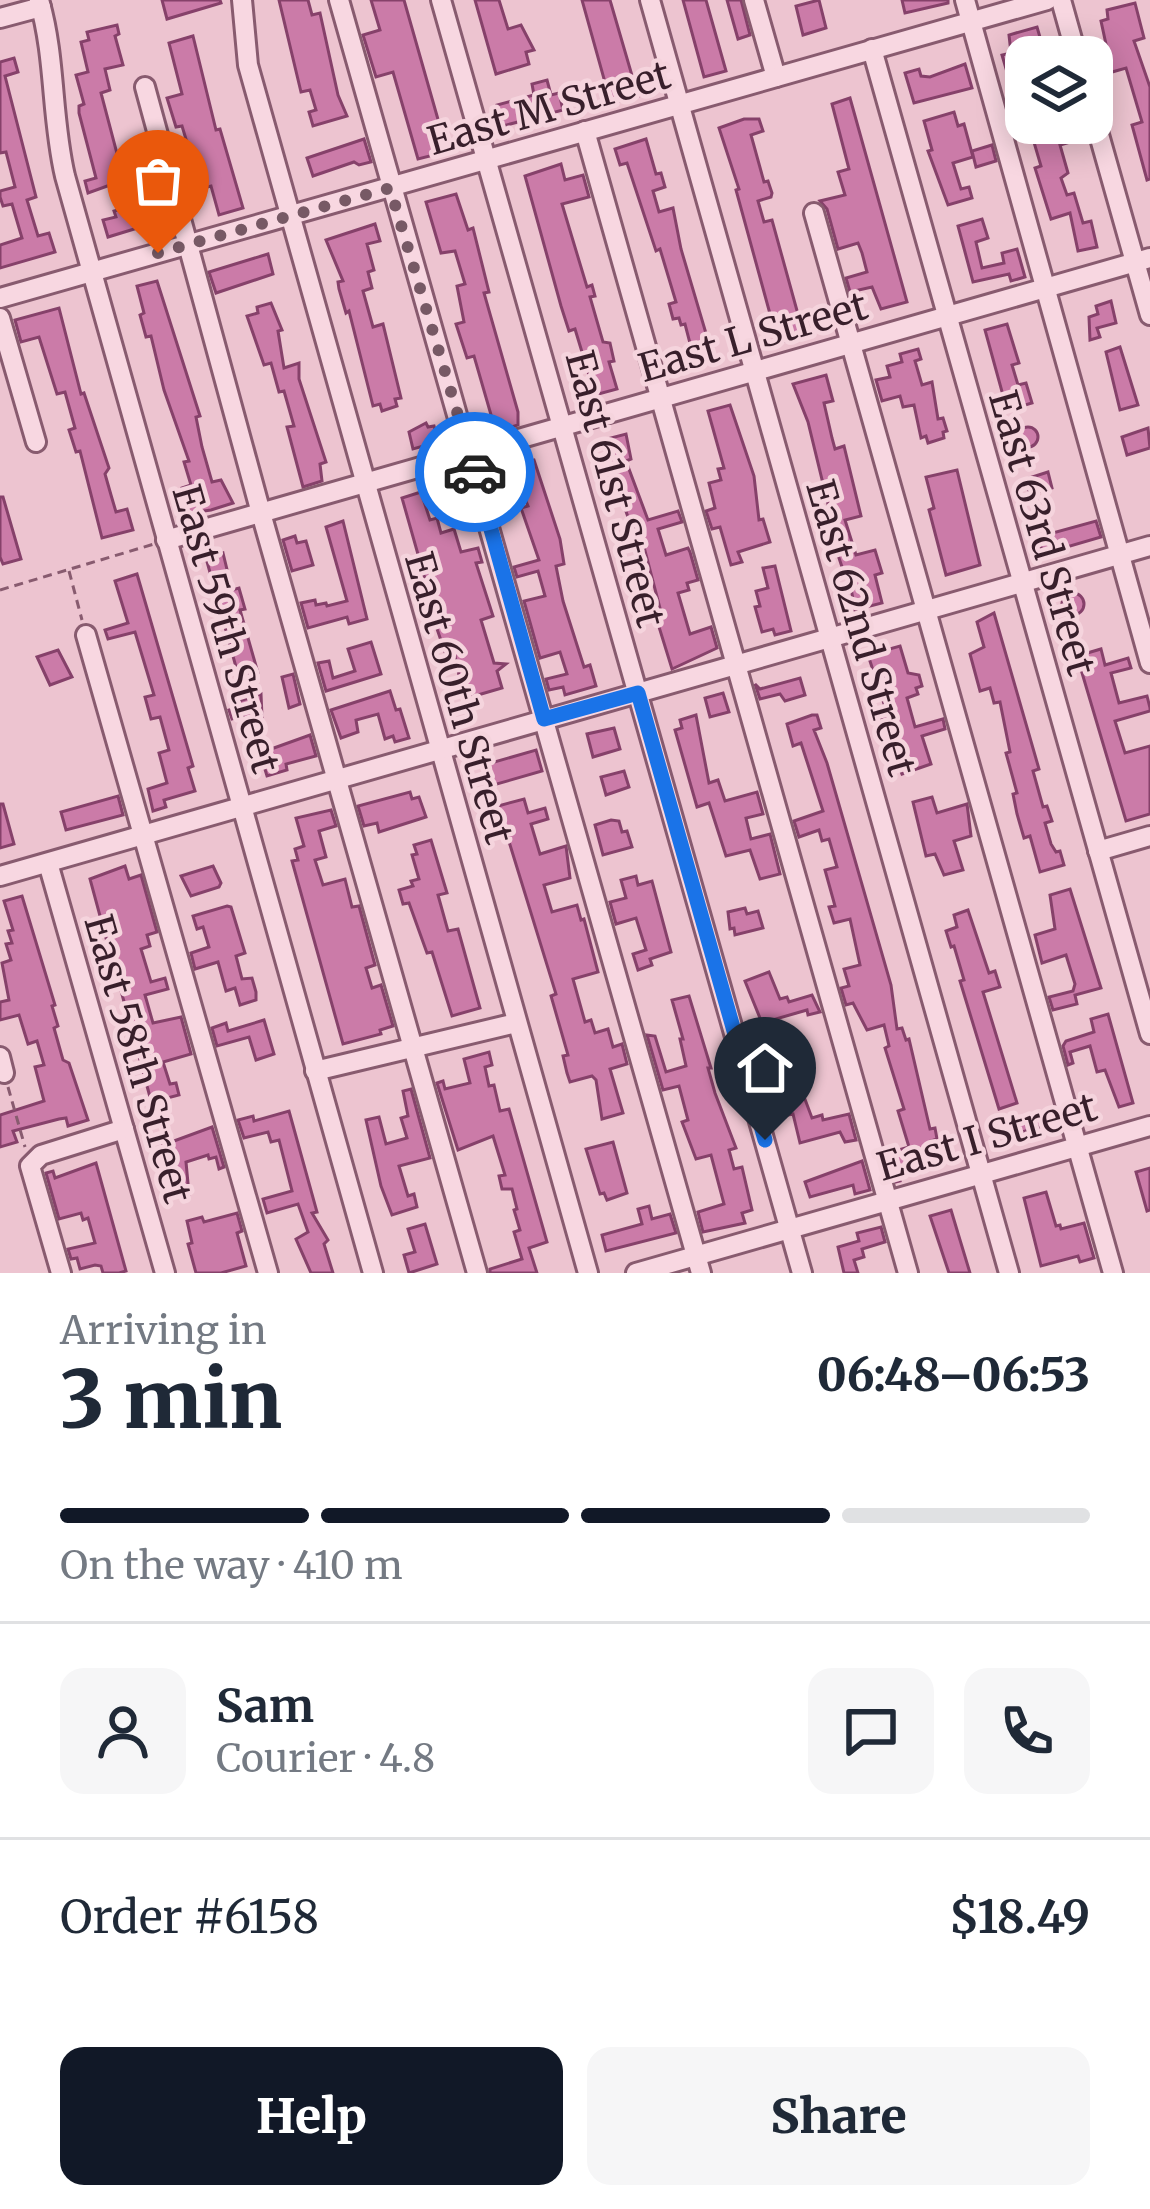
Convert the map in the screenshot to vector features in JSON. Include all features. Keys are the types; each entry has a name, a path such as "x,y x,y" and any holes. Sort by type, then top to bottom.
{"street":[{"name":"East 60th Street","path":"242,0 248,65 588,1273"},
{"path":"339,0 698,1264"},
{"name":"East 61st Street","path":"441,0 802,1273"},
{"name":"East 62nd Street","path":"650,0 1009,1273"},
{"path":"754,0 776,77"},
{"path":"965,0 1150,663"},
{"name":"East M Street","path":"0,298 1047,0"},
{"path":"1061,0 1071,36"},
{"path":"0,18 42,2"},
{"name":"East 59th Street","path":"42,2 52,53 55,136 373,1273"},
{"name":"East 63rd Street","path":"872,49 1150,1034"},
{"path":"145,87 477,1273"},
{"path":"585,130 908,1273"},
{"path":"1104,144 1143,260 1150,315"},
{"path":"814,212 1113,1273"},
{"name":"East L Street","path":"166,540 1143,260"},
{"path":"0,318 36,442"},
{"path":"0,876 1150,546"},
{"path":"86,634 268,1273"},
{"path":"1098,851 1150,836"},
{"name":"East 58th Street","path":"48,863 165,1273"},
{"path":"315,1071 516,1023"},
{"name":"East I Street","path":"635,1273 698,1264 790,1229 1150,1126"},
{"path":"61,1273 30,1166 41,1155 124,1130"}],"path":[{"path":"0,590 166,540"},
{"path":"69,569 86,634"},
{"path":"2,1065 30,1166"}],"building":[{"path":"162,0 220,0 221,3 167,19"},
{"path":"279,0 308,0 312,15 320,13 347,116 313,126 309,112 316,110 310,90 301,92"},
{"path":"371,0 404,0 445,144 436,146 438,154 418,159 393,72 376,77 363,35 380,30"},
{"path":"475,0 499,0 508,29 521,25 534,50 526,52 529,64 496,74"},
{"path":"582,0 610,0 642,95 611,104"},
{"path":"683,0 706,0 726,71 704,77"},
{"path":"727,0 741,0 750,35 738,39"},
{"path":"819,0 826,28 803,35 796,6"},
{"path":"902,0 948,0 948,3 905,13"},
{"path":"1135,3 1144,38 1134,41 1150,87 1147,180 1132,125 1142,122 1126,68 1113,72 1113,36 1104,36 1101,21 1108,19 1107,10"},
{"path":"117,25 115,36 123,65 105,69 110,90 101,93 124,180 88,193 85,181 96,178 79,113 84,104 76,75 88,72 81,42 89,40 87,32"},
{"path":"1037,27 1040,36 1009,36"},
{"path":"193,36 216,130 220,129 243,208 219,215 211,186 204,188 196,158 192,159 182,126 176,127 167,98 182,94 169,43"},
{"path":"14,58 18,72 5,76 36,197 27,200 38,236 49,233 55,252 0,268 0,245 22,238 12,204 3,206 0,197 0,191 15,187 6,152 0,153 0,62"},
{"path":"965,64 972,88 914,103 905,73 919,69 921,76 930,77"},
{"path":"547,80 551,95 559,93 563,110 503,126 497,105 534,95 532,84"},
{"path":"850,98 907,302 881,309 872,287 850,292 846,278 867,272 862,253 858,243 838,249 827,209 820,201 845,195 838,172 849,169 832,104"},
{"path":"954,112 958,126 964,124 973,157 953,163 961,189 969,187 972,198 948,205 928,151 932,150 924,121"},
{"path":"759,119 763,131 751,135 764,182 768,181 772,193 758,201 764,222 772,220 804,336 778,343 719,128"},
{"path":"364,139 371,162 354,162 313,176 307,158"},
{"path":"646,139 665,187 653,191 659,212 673,208 713,357 690,364 685,324 673,319 669,304 676,302 660,249 656,251 627,163 620,165 615,149"},
{"path":"1034,144 1064,144 1060,145 1068,173 1061,178 1067,195 1074,193 1083,223 1091,221 1097,247 1078,251 1070,213 1051,219 1035,168 1041,166"},
{"path":"992,145 996,161 976,167 972,151"},
{"path":"561,164 565,180 583,175 589,197 562,204 587,287 592,285 595,296 590,297 603,342 610,343 614,361 609,362 617,389 595,395 575,329 569,331 561,306 525,176"},
{"path":"159,190 167,219 108,237 103,220 116,217 114,211 136,205 134,197"},
{"path":"456,194 468,230 473,228 489,292 484,293 518,412 518,425 496,432 474,356 467,358 456,324 464,322 457,286 465,284 455,251 441,253 426,202"},
{"path":"982,219 988,238 976,242 982,268 1004,263 1002,253 1017,249 1025,277 1011,281 1009,274 973,282 958,226"},
{"path":"375,224 380,241 367,244 374,270 368,272 372,288 363,291 373,327 383,324 401,398 395,399 397,406 382,411 380,404 373,406 339,289 338,282 343,281 326,240"},
{"path":"268,254 273,274 216,293 209,272"},
{"path":"157,281 200,416 196,417 212,482 221,480 233,503 211,510 189,513 182,488 191,485 184,462 189,461 151,336 146,337 140,315 144,313 137,286"},
{"path":"1111,301 1116,323 1097,328 1100,337 1090,340 1089,317 1098,314 1096,306"},
{"path":"271,303 282,330 278,331 284,368 299,363 299,379 326,462 320,464 322,481 303,487 287,427 294,426 284,391 279,392 271,363 264,365 247,316"},
{"path":"59,308 81,394 109,468 105,474 116,512 127,509 133,530 102,538 80,451 76,452 69,430 75,428 65,392 57,394 39,337 21,342 15,320"},
{"path":"1007,324 1019,363 1012,365 1018,385 1026,383 1032,403 1011,409 985,330"},
{"path":"1120,347 1138,405 1120,410 1106,352"},
{"path":"918,349 921,359 915,361 922,385 932,382 938,419 943,418 947,431 944,438 928,443 926,436 921,438 914,405 903,407 900,396 882,401 876,380 890,377 887,366 902,362 900,354"},
{"path":"826,375 833,401 824,403 832,438 835,449 844,446 861,516 845,520 856,555 875,550 882,573 875,575 882,603 855,610 848,572 844,573 831,534 835,533 808,422 793,384"},
{"path":"730,405 754,476 759,520 763,519 770,542 738,552 742,562 731,565 720,527 712,529 706,511 715,508 709,483 721,480 718,469 724,468 708,411"},
{"path":"426,423 434,426 438,442 413,449 409,432"},
{"path":"1028,427 1038,437 1028,447 1018,437"},
{"path":"1148,428 1150,448 1127,455 1122,437"},
{"path":"626,434 631,459 626,461 648,520 678,511 682,522 658,529 666,555 688,548 690,552 698,580 678,593 690,634 711,627 717,648 672,669 655,614 661,612 644,547 616,492 603,440"},
{"path":"534,460 560,539 564,564 556,566 563,601 584,667 590,665 596,686 565,695 563,687 549,690 546,679 567,674 560,652 540,658 524,601 545,596 538,571 517,577 514,567 539,560 521,508 528,506 512,466"},
{"path":"957,470 980,565 946,575 929,510 934,508 926,477"},
{"path":"1048,472 1052,488 1030,494 1026,479"},
{"path":"421,492 430,520 437,518 441,533 454,529 461,552 478,548 482,562 476,563 493,616 481,620 494,663 506,664 497,671 502,688 464,699 455,656 447,658 425,594 427,586 402,498"},
{"path":"0,497 21,559 3,564 0,557"},
{"path":"343,521 367,619 349,624 347,617 308,628 301,603 315,600 316,605 327,606 347,601 326,527"},
{"path":"1096,521 1101,537 1043,554 1038,537"},
{"path":"295,536 297,543 306,541 313,565 292,571 283,540"},
{"path":"223,553 232,590 239,588 245,609 240,610 258,673 239,678 206,558"},
{"path":"775,566 791,631 775,635 773,629 762,632 755,607 760,606 756,591 768,588 763,568"},
{"path":"137,574 193,766 188,768 195,791 164,800 166,807 153,811 148,789 167,783 159,753 169,750 160,717 151,719 145,697 154,695 135,632 108,639 105,630 128,623 115,581"},
{"path":"1073,593 1084,604 1073,615 1062,604"},
{"path":"994,613 1039,769 1033,771 1043,807 1047,806 1052,821 1045,823 1064,865 1040,872 1030,836 1024,838 1017,814 1000,702 994,703 990,688 980,691 970,654 984,647 977,622"},
{"path":"371,642 381,674 326,691 318,663 329,661 333,678 355,671 348,649"},
{"path":"900,646 908,673 919,675 922,686 916,688 918,694 907,698 915,727 943,719 945,729 922,736 931,764 902,774 880,712 886,710 868,655"},
{"path":"1101,649 1105,665 1128,658 1131,668 1111,673 1119,703 1147,696 1150,708 1115,721 1125,753 1150,746 1150,814 1126,821 1077,656"},
{"path":"58,650 72,677 50,685 37,657"},
{"path":"293,674 300,704 289,708 282,677"},
{"path":"800,678 805,695 785,701 780,694 760,699 755,684 760,689"},
{"path":"390,691 409,738 385,739 378,714 356,720 358,732 341,738 331,710"},
{"path":"723,693 729,712 710,717 705,698"},
{"path":"261,694 262,717 245,722 243,716 232,719 229,710 241,707 239,701"},
{"path":"696,715 709,783 718,780 725,801 757,792 763,814 746,818 751,839 770,834 780,874 760,879 750,850 726,856 709,803 697,807 675,730 682,728 680,720"},
{"path":"817,715 821,728 814,730 891,985 897,1029 902,1028 909,1039 930,1129 935,1128 937,1139 931,1141 937,1162 898,1174 900,1181 896,1182 888,1153 909,1147 898,1111 904,1109 885,1048 889,1046 884,1025 867,1030 853,1003 846,1005 841,988 849,986 844,969 860,965 850,919 834,923 829,907 835,906 825,870 837,867 829,839 822,841 819,830 799,837 794,821 823,811 801,743 793,746 787,724"},
{"path":"614,728 620,749 593,757 587,734"},
{"path":"310,735 316,756 286,764 287,770 267,776 260,753"},
{"path":"536,750 542,771 490,786 484,765"},
{"path":"624,771 629,787 606,795 601,777"},
{"path":"410,792 412,799 419,797 426,817 379,832 377,823 364,826 358,806"},
{"path":"118,796 123,815 66,830 61,812"},
{"path":"932,797 937,813 967,804 971,836 954,841 963,870 944,875 935,854 926,856 913,802"},
{"path":"524,799 528,813 545,808 548,819 531,824 540,854 566,846 570,878 544,885 552,912 577,905 584,919 598,972 573,979 585,1022 591,1020 595,1033 608,1029 613,1047 622,1044 627,1064 610,1069 623,1113 602,1119 596,1080 592,1076 570,1082 567,1073 563,1056 568,1055 551,996 556,994 498,806"},
{"path":"0,804 14,844 0,848"},
{"path":"331,810 336,826 319,831 326,857 315,860 323,885 345,879 352,907 359,906 375,965 366,968 372,988 381,985 393,1026 343,1044 292,861 298,860 295,849 304,846 296,818"},
{"path":"619,821 622,832 627,831 632,847 603,855 595,825"},
{"path":"431,840 447,893 438,895 448,931 458,929 480,1008 452,1016 432,952 427,953 409,903 403,904 399,890 419,879 414,845"},
{"path":"125,866 129,879 141,875 157,932 147,935 150,946 141,949 151,982 165,978 168,989 145,995 153,1023 181,1017 191,1054 163,1062 179,1095 156,1101 154,1095 150,1097 120,987 115,988 111,977 116,975 90,879"},
{"path":"213,866 219,887 191,896 181,876"},
{"path":"636,876 638,885 652,881 671,952 650,959 652,965 638,970 633,954 646,950 636,918 616,924 610,902 626,898 621,880"},
{"path":"1070,889 1101,988 1075,995 1077,1004 1053,1010 1049,997 1073,991 1075,984 1066,955 1042,963 1035,935 1055,929 1050,895"},
{"path":"22,896 55,1005 58,1026 54,1028 63,1060 69,1063 88,1120 68,1126 66,1118 59,1119 13,1131 17,1142 0,1147 0,1115 44,1101 35,1067 44,1065 37,1041 28,1044 19,1015 0,1020 0,1002 9,1000 2,963 11,960 6,944 12,943 8,931 13,930 4,901"},
{"path":"227,906 245,953 236,956 242,979 252,978 256,992 256,1000 240,1005 235,988 226,991 218,962 195,969 191,953 209,947 203,927 197,929 193,916"},
{"path":"745,908 747,914 758,911 763,928 735,935 728,912"},
{"path":"968,910 989,973 995,971 1000,987 983,992 1017,1103 999,1109 946,931 957,927 954,915"},
{"path":"769,972 780,999 787,997 789,1002 812,995 820,1012 808,1015 807,1010 762,1023 745,981"},
{"path":"689,996 715,1093 736,1148 729,1150 734,1169 742,1167 752,1210 742,1213 745,1223 703,1232 698,1212 724,1204 711,1155 696,1159 682,1122 688,1120 679,1086 663,1090 647,1035 655,1036 666,1072 686,1066 672,1000"},
{"path":"1108,1014 1133,1103 1119,1107 1105,1070 1097,1072 1090,1046 1070,1052 1073,1063 1068,1065 1063,1046 1094,1032 1091,1019"},
{"path":"264,1020 274,1054 256,1060 249,1037 217,1046 212,1028 226,1023 228,1031"},
{"path":"789,1036 798,1051 788,1054 812,1118 849,1114 856,1140 845,1142 840,1132 800,1143 765,1049 767,1042"},
{"path":"489,1052 492,1065 485,1067 489,1086 494,1085 500,1111 509,1109 547,1242 529,1248 537,1273 490,1273 490,1269 522,1259 514,1232 520,1230 512,1189 502,1189 499,1176 505,1175 493,1136 458,1150 437,1083 443,1081 445,1089 470,1083 464,1059"},
{"path":"411,1089 430,1158 399,1166 408,1196 414,1194 417,1207 392,1215 366,1120 379,1117 386,1144 407,1138 401,1118 408,1116 403,1091"},
{"path":"289,1111 317,1212 312,1213 328,1240 324,1244 333,1273 311,1273 296,1239 308,1232 298,1204 267,1213 263,1199 292,1191 279,1140 271,1142 268,1132 244,1138 238,1120 253,1116 254,1121"},
{"path":"1054,1115 1059,1130 1048,1133 1046,1125 1009,1136 1005,1124"},
{"path":"212,1127 224,1167 219,1169 216,1157 209,1159 208,1155 186,1162 189,1194 175,1197 163,1145"},
{"path":"613,1142 627,1193 607,1200 600,1194 586,1149"},
{"path":"862,1161 870,1190 855,1194 853,1185 810,1197 805,1182"},
{"path":"96,1163 126,1271 119,1273 103,1273 95,1265 80,1269 77,1258 71,1259 68,1249 95,1243 88,1218 83,1220 81,1213 59,1219 46,1173 53,1171 55,1178"},
{"path":"1150,1168 1150,1210 1147,1211 1136,1172"},
{"path":"1046,1192 1056,1226 1084,1223 1094,1258 1080,1262 1078,1256 1041,1266 1024,1198"},
{"path":"649,1206 652,1219 670,1214 676,1233 606,1251 602,1235 642,1224 638,1209"},
{"path":"951,1210 970,1273 949,1273 930,1216"},
{"path":"237,1213 246,1266 196,1273 187,1221 202,1217 204,1222"},
{"path":"425,1224 437,1264 409,1273 404,1255 415,1252 408,1229"},
{"path":"881,1227 885,1242 862,1249 864,1257 854,1260 858,1273 844,1273 838,1247 859,1241 857,1233"}],"way so far":[{"path":"158,253 390,188 475,472"}],"route":[{"path":"475,472 544,719 638,693 765,1140"}]}
